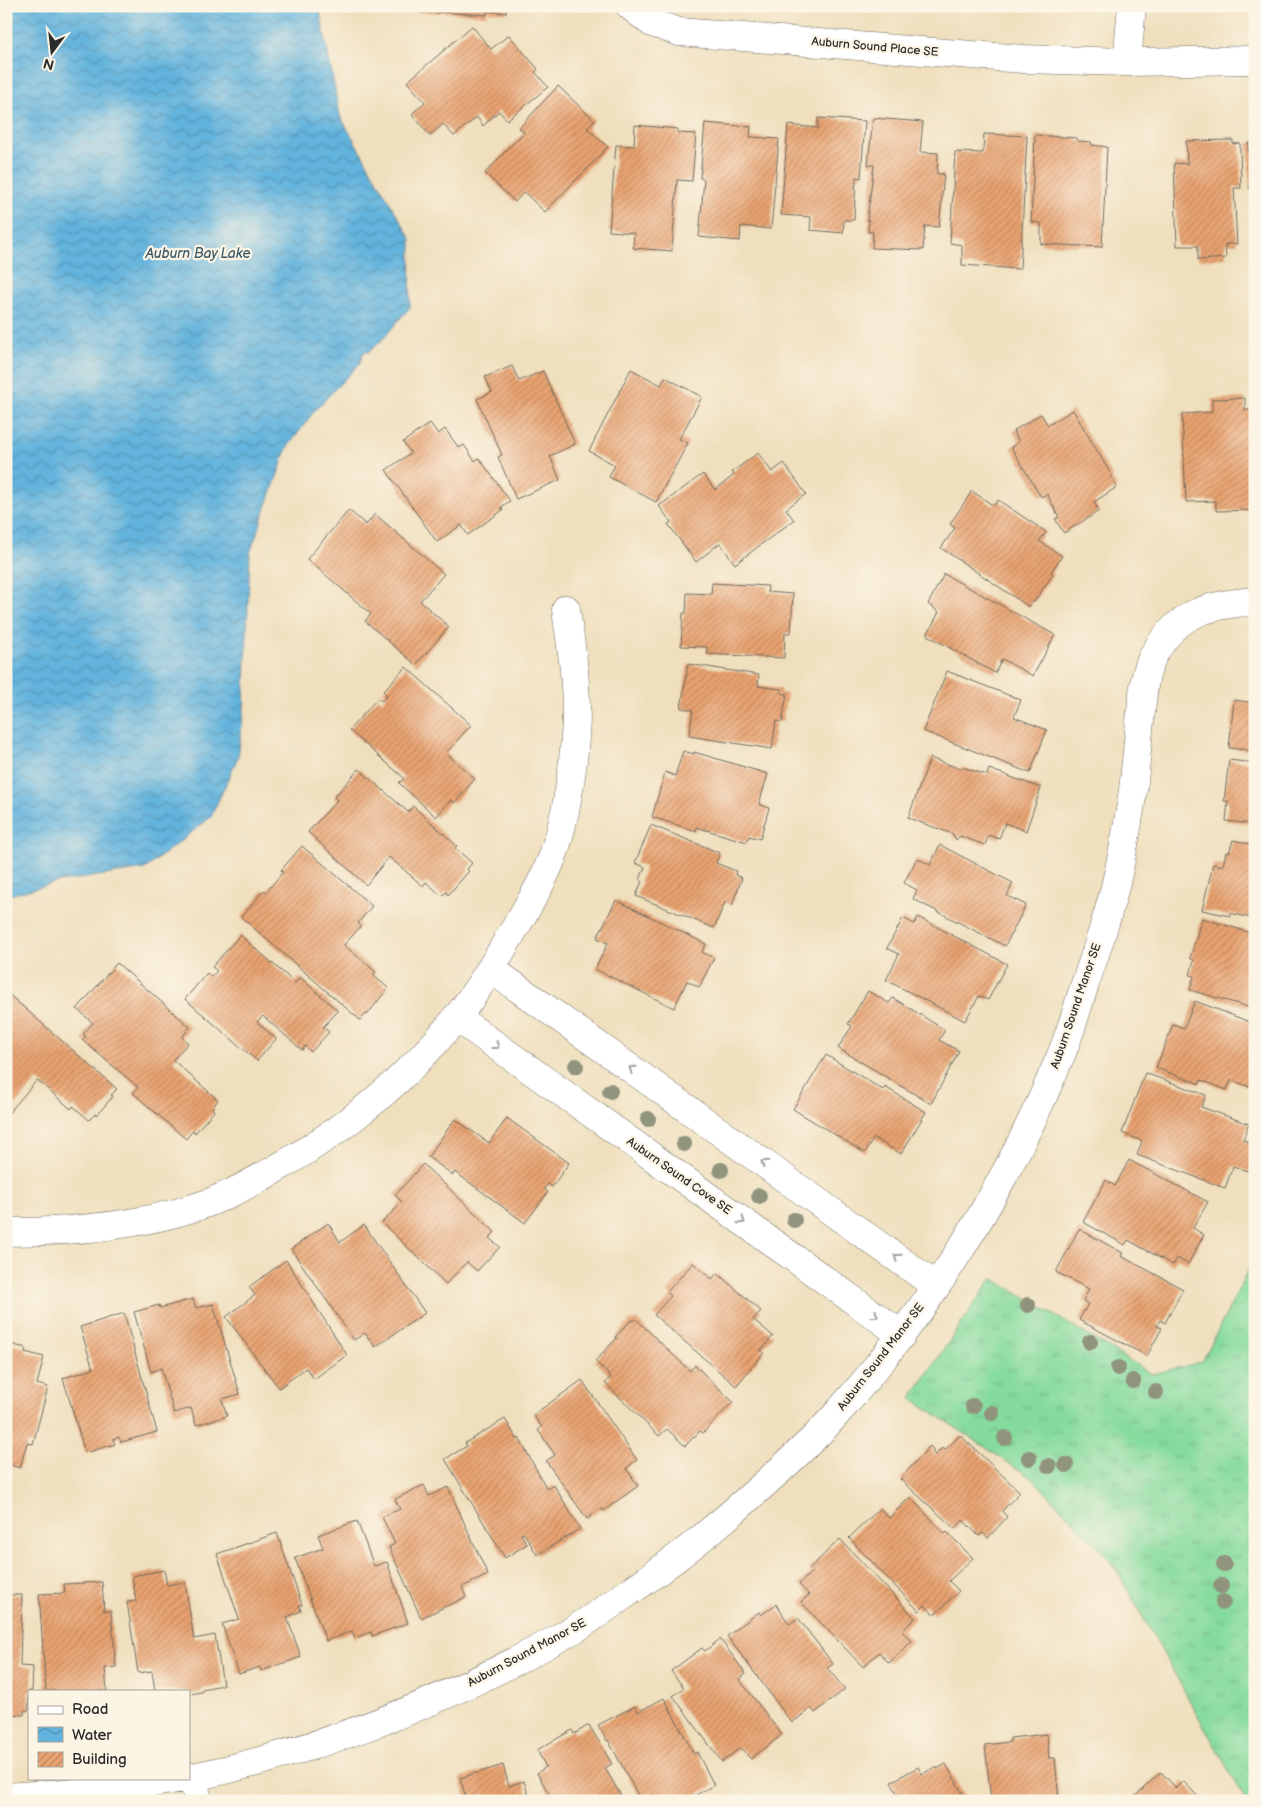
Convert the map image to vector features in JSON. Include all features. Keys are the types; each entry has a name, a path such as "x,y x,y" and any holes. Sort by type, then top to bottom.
{"street":[{"name":"Auburn Sound Place SE","path":"630,6 652,23 679,32 1022,59 1127,62 1255,60"},
{"path":"1127,62 1132,6"},
{"name":"Auburn Sound Manor SE","path":"6,1797 191,1783 400,1715 474,1682 576,1628 642,1584 712,1531 832,1420 902,1335 972,1232 1012,1162 1062,1053 1098,944 1118,873 1133,788 1145,674 1153,655 1182,620 1202,610 1224,604 1255,601"},
{"path":"6,1232 61,1232 127,1224 197,1207 246,1186 298,1157 354,1119 410,1068 456,1017 491,969 534,896 555,848 567,796 574,747 576,687 566,609"},
{"path":"491,969 936,1286"},
{"name":"Auburn Sound Cove SE","path":"456,1017 902,1335"}],"green space":[{"path":"1255,1257 1255,1801 1246,1801 1112,1562 1033,1479 911,1398 992,1278 1152,1374 1202,1362"}],"water":[{"name":"Auburn Bay Lake","path":"6,6 319,6 340,116 411,239 410,307 381,341 370,351 363,353 360,363 315,410 287,448 250,553 244,710 238,757 211,817 145,869 58,882 6,896"}],"building":[{"path":"383,6 506,6 506,13 487,11 487,15 418,12 417,9 383,8"},
{"path":"472,26 491,49 509,35 538,69 535,72 548,87 507,120 499,111 483,126 477,117 454,136 443,124 430,136 412,114 425,102 407,82"},
{"path":"558,86 594,120 587,128 608,147 545,212 524,192 515,202 485,173 524,132 519,128"},
{"path":"818,118 865,121 861,178 856,177 854,220 844,220 843,233 810,230 811,217 781,215 788,125 818,128"},
{"path":"873,118 923,122 920,152 938,153 937,174 944,174 939,227 925,226 923,250 872,248 873,232 868,232 869,220 867,220 874,165 868,165"},
{"path":"705,123 751,127 750,137 779,139 771,229 741,226 740,241 699,237 704,179 700,178"},
{"path":"635,125 678,129 678,133 696,134 692,181 677,180 672,251 633,248 634,233 609,231 616,145 634,146"},
{"path":"984,134 1027,136 1020,269 962,265 962,245 950,243 955,152 983,153"},
{"path":"1035,135 1077,138 1078,141 1091,142 1092,145 1107,147 1102,247 1041,244 1041,223 1031,222"},
{"path":"1233,140 1233,144 1240,143 1241,188 1234,188 1237,244 1225,244 1226,258 1198,260 1198,246 1177,246 1174,163 1187,164 1186,141"},
{"path":"1248,143 1255,143 1255,190 1250,190"},
{"path":"512,366 519,381 543,371 575,444 550,456 560,480 516,499 498,457 502,455 477,399 492,392 485,377"},
{"path":"631,369 661,385 665,377 702,397 679,439 688,443 656,502 609,477 615,465 589,451"},
{"path":"1245,398 1245,410 1253,410 1255,510 1216,511 1216,501 1186,502 1182,414 1212,412 1212,399"},
{"path":"1073,410 1117,487 1094,502 1099,511 1064,533 1055,519 1059,517 1047,494 1041,497 1011,447 1019,442 1013,431 1041,414 1048,425"},
{"path":"430,423 438,434 445,429 459,448 464,445 475,461 479,458 510,501 501,507 503,510 468,535 461,525 437,542 386,470 411,453 403,442"},
{"path":"758,453 772,472 784,463 806,494 786,509 794,520 735,564 720,543 696,562 668,524 671,522 659,506 703,474 715,490 734,475 732,472"},
{"path":"972,491 994,506 998,500 1046,532 1039,541 1062,556 1051,572 1053,574 1029,607 941,548 955,528 950,524"},
{"path":"349,510 366,525 375,514 444,574 420,601 449,627 416,665 365,621 371,614 307,559"},
{"path":"944,574 1055,635 1033,676 1002,659 995,673 927,635 939,612 928,604"},
{"path":"712,583 768,586 767,592 793,594 791,633 785,633 784,658 707,654 707,647 681,646 683,613 686,613 687,593 711,594"},
{"path":"688,664 759,675 758,686 781,689 781,693 787,694 782,722 776,721 772,749 689,736 693,710 681,708"},
{"path":"406,667 471,725 446,753 475,779 454,803 451,800 436,817 399,783 404,778 349,730 378,698 382,701 387,695 383,691"},
{"path":"947,671 1021,700 1014,717 1047,730 1030,773 923,731"},
{"path":"1234,700 1255,703 1255,751 1229,748"},
{"path":"683,751 694,754 694,752 768,774 759,804 769,808 760,839 749,836 747,842 696,827 696,831 652,817 665,772 675,776"},
{"path":"930,758 961,769 962,767 987,775 989,769 1041,788 1026,831 1005,823 999,839 989,835 985,845 960,836 956,840 953,834 908,818"},
{"path":"1229,760 1255,763 1255,834 1252,834 1253,824 1226,821 1228,801 1224,801"},
{"path":"359,769 408,812 413,806 457,846 455,848 472,863 467,869 469,871 448,895 446,892 442,896 426,882 423,886 389,857 366,885 308,832 337,800 334,797"},
{"path":"651,825 720,853 716,863 736,871 735,875 742,878 732,905 725,902 714,928 636,896 645,867 635,863"},
{"path":"1233,840 1255,845 1255,919 1230,913 1230,916 1202,910 1213,864 1223,866 1226,852 1229,853"},
{"path":"940,845 1013,883 1007,896 1026,905 1005,946 913,899 917,890 904,883 917,858 930,865"},
{"path":"302,846 372,906 358,923 361,926 344,945 376,972 373,975 388,988 367,1015 360,1020 241,917 264,890 266,892 283,872 281,870"},
{"path":"616,900 706,944 702,952 714,958 699,987 687,981 674,1008 595,969 608,943 597,938"},
{"path":"918,917 1007,964 988,1000 979,996 965,1021 886,980 899,954 887,948 903,918 914,924"},
{"path":"1202,918 1255,934 1255,1009 1190,990 1194,976 1190,975 1194,960 1190,958"},
{"path":"240,935 295,983 300,977 338,1011 323,1027 329,1032 311,1052 305,1046 302,1050 263,1016 257,1022 276,1039 257,1061 185,999 207,973 211,977 217,971 212,967"},
{"path":"117,963 190,1027 182,1037 188,1043 173,1060 218,1100 212,1108 214,1111 195,1133 193,1130 186,1139 133,1093 138,1087 82,1040 86,1036 83,1034 93,1023 77,1009"},
{"path":"868,991 889,1003 893,998 945,1030 939,1040 959,1051 931,1104 838,1048 852,1026 848,1024"},
{"path":"6,992 117,1089 97,1115 95,1114 89,1120 73,1106 71,1109 37,1080 6,1116"},
{"path":"1195,1001 1255,1024 1255,1084 1253,1088 1231,1080 1227,1090 1201,1080 1200,1084 1156,1068 1173,1024 1184,1028"},
{"path":"826,1055 883,1090 885,1087 926,1112 901,1154 874,1138 865,1153 793,1109"},
{"path":"1145,1073 1206,1095 1201,1107 1249,1124 1243,1140 1255,1144 1255,1159 1250,1172 1233,1166 1225,1188 1137,1155 1142,1141 1122,1133"},
{"path":"507,1118 569,1163 552,1187 548,1184 544,1189 548,1192 525,1223 455,1172 453,1175 428,1157 455,1119 489,1143"},
{"path":"1129,1160 1208,1202 1193,1228 1204,1235 1188,1264 1177,1258 1173,1265 1128,1240 1125,1245 1083,1222 1106,1180 1115,1186"},
{"path":"423,1164 495,1232 489,1238 500,1247 477,1271 467,1262 446,1284 382,1223 402,1202 395,1195"},
{"path":"328,1223 340,1242 364,1225 425,1313 375,1347 365,1333 354,1340 291,1249"},
{"path":"1079,1229 1123,1253 1121,1256 1183,1289 1165,1323 1160,1320 1157,1326 1162,1328 1147,1356 1079,1320 1088,1304 1083,1301 1089,1289 1056,1272"},
{"path":"286,1260 347,1355 314,1379 306,1368 279,1388 226,1317 255,1295 249,1287"},
{"path":"693,1263 712,1279 717,1273 761,1311 753,1319 773,1336 761,1350 764,1353 736,1386 654,1315 671,1296 667,1292"},
{"path":"193,1299 196,1308 213,1304 240,1394 222,1399 227,1416 196,1425 191,1408 174,1413 161,1368 151,1372 134,1312 159,1305 160,1308"},
{"path":"124,1313 157,1432 121,1442 119,1437 113,1439 115,1444 85,1453 63,1378 93,1369 80,1327"},
{"path":"636,1319 690,1371 695,1365 733,1402 703,1433 700,1431 685,1446 667,1429 659,1436 605,1383 611,1377 595,1361 631,1320"},
{"path":"6,1343 26,1348 25,1352 44,1357 37,1384 48,1387 33,1444 27,1443 20,1468 6,1464"},
{"path":"582,1380 637,1460 626,1468 638,1486 603,1511 601,1508 587,1519 546,1461 555,1455 538,1430 542,1427 533,1415"},
{"path":"505,1419 517,1439 519,1438 547,1489 554,1485 580,1529 537,1555 524,1533 521,1534 527,1544 505,1558 445,1459 467,1446 465,1443"},
{"path":"960,1435 1020,1492 1002,1511 1007,1517 988,1538 983,1533 979,1536 963,1520 955,1529 900,1479 930,1446 934,1450 932,1452 935,1455 942,1448 945,1450"},
{"path":"424,1485 429,1496 448,1487 488,1575 462,1587 466,1597 421,1618 389,1547 395,1544 382,1517 400,1509 395,1499"},
{"path":"910,1497 945,1534 947,1532 973,1558 949,1581 959,1591 934,1615 925,1605 919,1611 849,1538 880,1508 889,1518"},
{"path":"357,1521 374,1566 387,1562 408,1623 372,1636 371,1632 355,1638 352,1631 326,1641 295,1558 323,1548 318,1535"},
{"path":"277,1533 302,1605 299,1605 301,1611 287,1617 301,1657 261,1671 260,1667 239,1674 222,1624 239,1619 217,1554"},
{"path":"840,1539 915,1618 902,1631 912,1641 889,1663 879,1652 863,1667 801,1602 809,1595 799,1584 812,1572 809,1569"},
{"path":"164,1570 167,1585 185,1582 194,1639 215,1635 223,1685 202,1689 202,1692 190,1694 190,1690 155,1690 152,1671 138,1673 127,1602 136,1601 132,1576"},
{"path":"102,1582 104,1611 111,1611 116,1667 105,1668 107,1690 46,1690 39,1594 65,1593 64,1584"},
{"path":"6,1595 22,1595 20,1666 33,1667 32,1690 28,1690 28,1710 24,1711 24,1715 6,1714"},
{"path":"776,1604 789,1624 798,1618 833,1664 827,1668 845,1689 815,1713 811,1708 792,1723 727,1636 759,1612 761,1615"},
{"path":"720,1639 746,1674 739,1679 782,1735 751,1759 740,1748 722,1762 673,1696 684,1688 671,1671 702,1648 705,1651"},
{"path":"664,1698 694,1754 697,1752 714,1785 685,1801 656,1801 653,1795 641,1801 598,1725 635,1706 638,1712"},
{"path":"589,1725 612,1764 605,1768 624,1801 553,1801 537,1773 546,1767 537,1750 572,1730 574,1734"},
{"path":"1047,1734 1049,1758 1055,1758 1059,1801 991,1801 985,1745 1010,1742 1010,1738"},
{"path":"946,1764 967,1801 901,1801 891,1782 918,1767 922,1774"},
{"path":"503,1765 509,1786 524,1781 530,1801 467,1801 460,1778"},
{"path":"1161,1772 1176,1788 1183,1781 1202,1801 1130,1801"}]}
